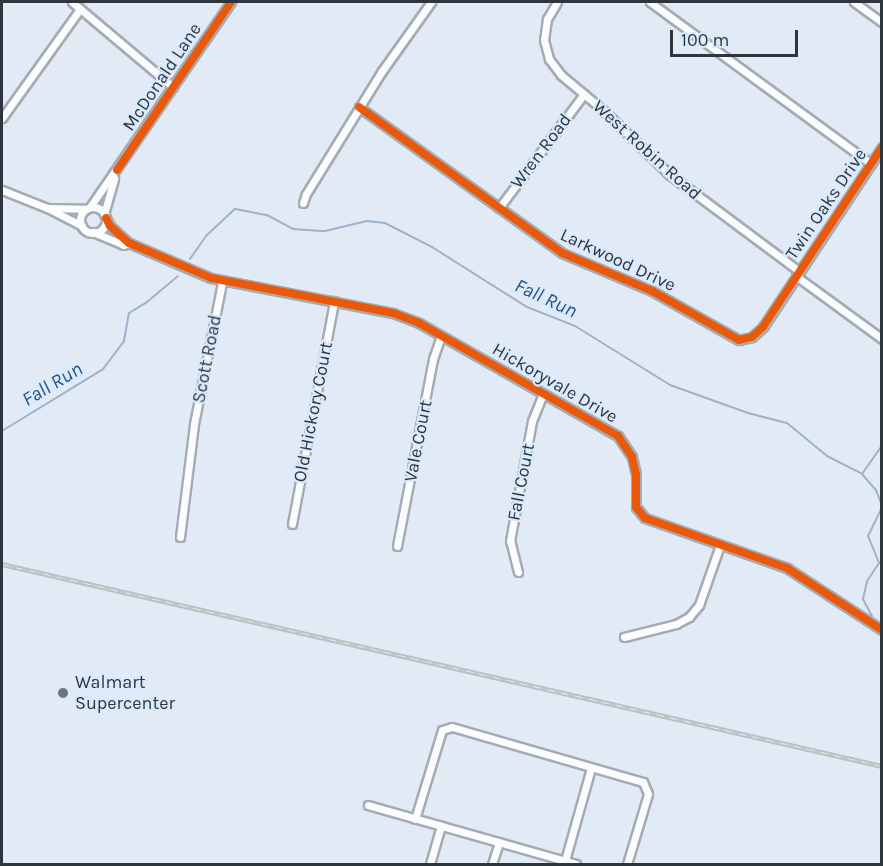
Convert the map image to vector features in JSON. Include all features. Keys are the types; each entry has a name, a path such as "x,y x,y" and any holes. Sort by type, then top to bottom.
{"street":[{"path":"72,2 173,87"},
{"name":"McDonald Lane","path":"88,208 117,170 231,2"},
{"path":"303,203 306,194 359,107 431,2"},
{"name":"West Robin Road","path":"556,2 545,30 546,50 554,67 670,174 882,339"},
{"path":"650,2 871,164"},
{"path":"854,2 882,22"},
{"path":"2,118 80,9"},
{"name":"Wren Road","path":"499,208 584,94"},
{"name":"Larkwood Drive","path":"359,107 562,253 652,291 740,340 752,337 763,327 798,274"},
{"name":"Twin Oaks Drive","path":"798,274 882,147"},
{"name":"McDonald Lane","path":"105,216 117,170"},
{"path":"2,190 47,208 123,245 129,243"},
{"path":"47,208 98,208 129,243 191,272 222,282"},
{"path":"82,227 81,215 88,208"},
{"path":"93,232 104,226 105,216"},
{"name":"Hickoryvale Drive","path":"222,282 402,315 610,431 624,443 632,457 636,474 636,507 645,518 787,568 882,630"},
{"name":"Scott Road","path":"180,537 194,424 222,282"},
{"name":"Old Hickory Court","path":"292,524 334,301"},
{"name":"Vale Court","path":"397,546 433,359 441,336"},
{"name":"Fall Court","path":"518,572 510,541 532,421 543,394"},
{"path":"624,637 676,624 689,617 699,605 720,545"},
{"path":"415,819 442,730 452,727 643,783 648,794 627,864"},
{"path":"565,863 591,768"},
{"path":"368,805 565,863 576,864"},
{"path":"430,864 441,826"},
{"path":"492,864 499,842"}],"waterway":[{"name":"Fall Run","path":"190,259 207,235 235,209 267,215 293,229 325,231 367,221 385,223 432,247 527,307 575,326 670,385 748,413 787,423 827,456 862,474 876,490 882,506"},
{"name":"Fall Run","path":"2,431 103,369 124,341 129,313 147,302 178,276"},
{"path":"862,474 882,445"},
{"name":"Fall Run","path":"872,616 863,599 867,581 879,563 868,536 882,507"}],"railway":[{"path":"2,564 882,766"}],"cycle path":[{"path":"117,170 231,2"},
{"path":"359,107 562,253 652,291 739,340 752,337 763,327 882,147"},
{"path":"106,218 110,226 129,243 211,278 393,313 419,323 618,436 632,457 636,474 636,507 645,518 787,568 882,630"}],"place":[{"name":"Walmart Supercenter","path":"63,693"}]}
